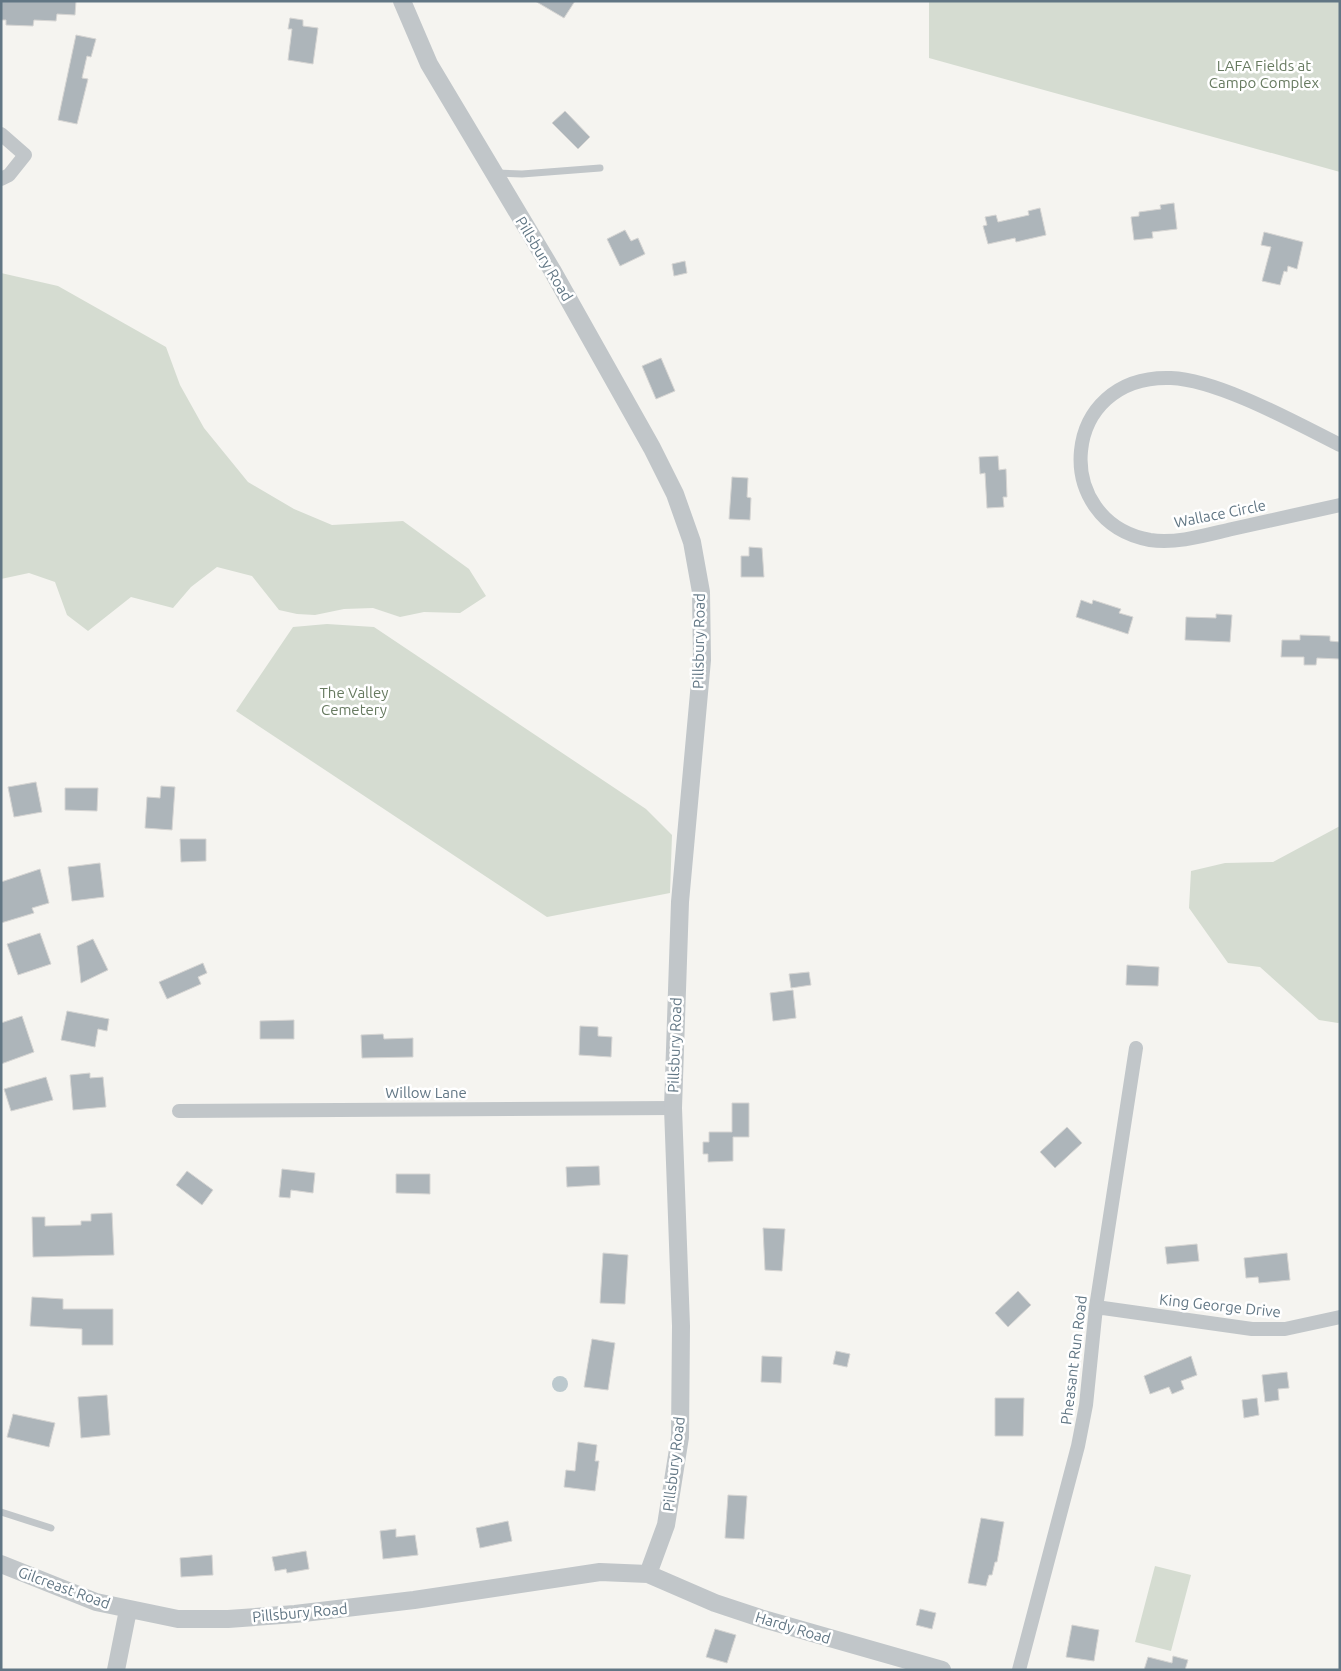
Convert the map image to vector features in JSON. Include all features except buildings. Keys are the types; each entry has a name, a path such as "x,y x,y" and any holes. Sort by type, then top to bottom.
{"street":[{"name":"Pillsbury Road","path":"128,1610 178,1619 228,1619 363,1607 600,1572 648,1574 666,1525 680,1437 681,1326 673,1108 680,902 702,660 701,592 694,550 674,494 647,440 556,278 429,64 402,1"},
{"path":"1,134 24,155 13,171 1,179"},
{"name":"Wallace Circle","path":"1340,445 1223,391 1191,381 1156,378 1123,386 1109,395 1088,422 1080,456 1081,473 1086,489 1094,504 1119,528 1134,536 1151,540 1186,539 1340,505"},
{"name":"Pheasant Run Road","path":"1019,1670 1078,1446 1086,1405 1096,1307 1136,1048"},
{"name":"Willow Lane","path":"179,1111 673,1108"},
{"name":"King George Drive","path":"1096,1307 1252,1328 1286,1330 1340,1316"},
{"name":"Gilcreast Road","path":"1,1564 96,1602 128,1610"},
{"name":"Hardy Road","path":"648,1574 715,1603 755,1617 942,1670"},
{"path":"116,1670 128,1610"}],"lane":[{"path":"493,173 522,174 600,168"},
{"path":"1,1512 51,1528"}],"green space":[{"name":"LAFA Fields at Campo Complex","path":"929,1 1340,1 1340,172 929,58"},
{"path":"1,273 58,286 166,347 180,385 204,428 248,482 294,509 332,525 403,521 469,569 486,596 460,613 424,612 400,617 373,608 344,609 315,615 297,614 279,610 252,576 217,567 191,587 173,608 131,597 88,631 67,615 55,582 29,573 1,579"},
{"name":"The Valley Cemetery","path":"327,624 374,627 646,809 672,835 670,893 547,917 236,711 293,627"},
{"path":"1340,826 1340,1022 1338,1023 1319,1020 1260,967 1228,963 1189,908 1191,871 1225,863 1273,862"},
{"path":"1155,1566 1191,1575 1171,1651 1135,1642"}],"shaded area":[{"path":"560,1376 568,1384 560,1392 552,1384"}]}
